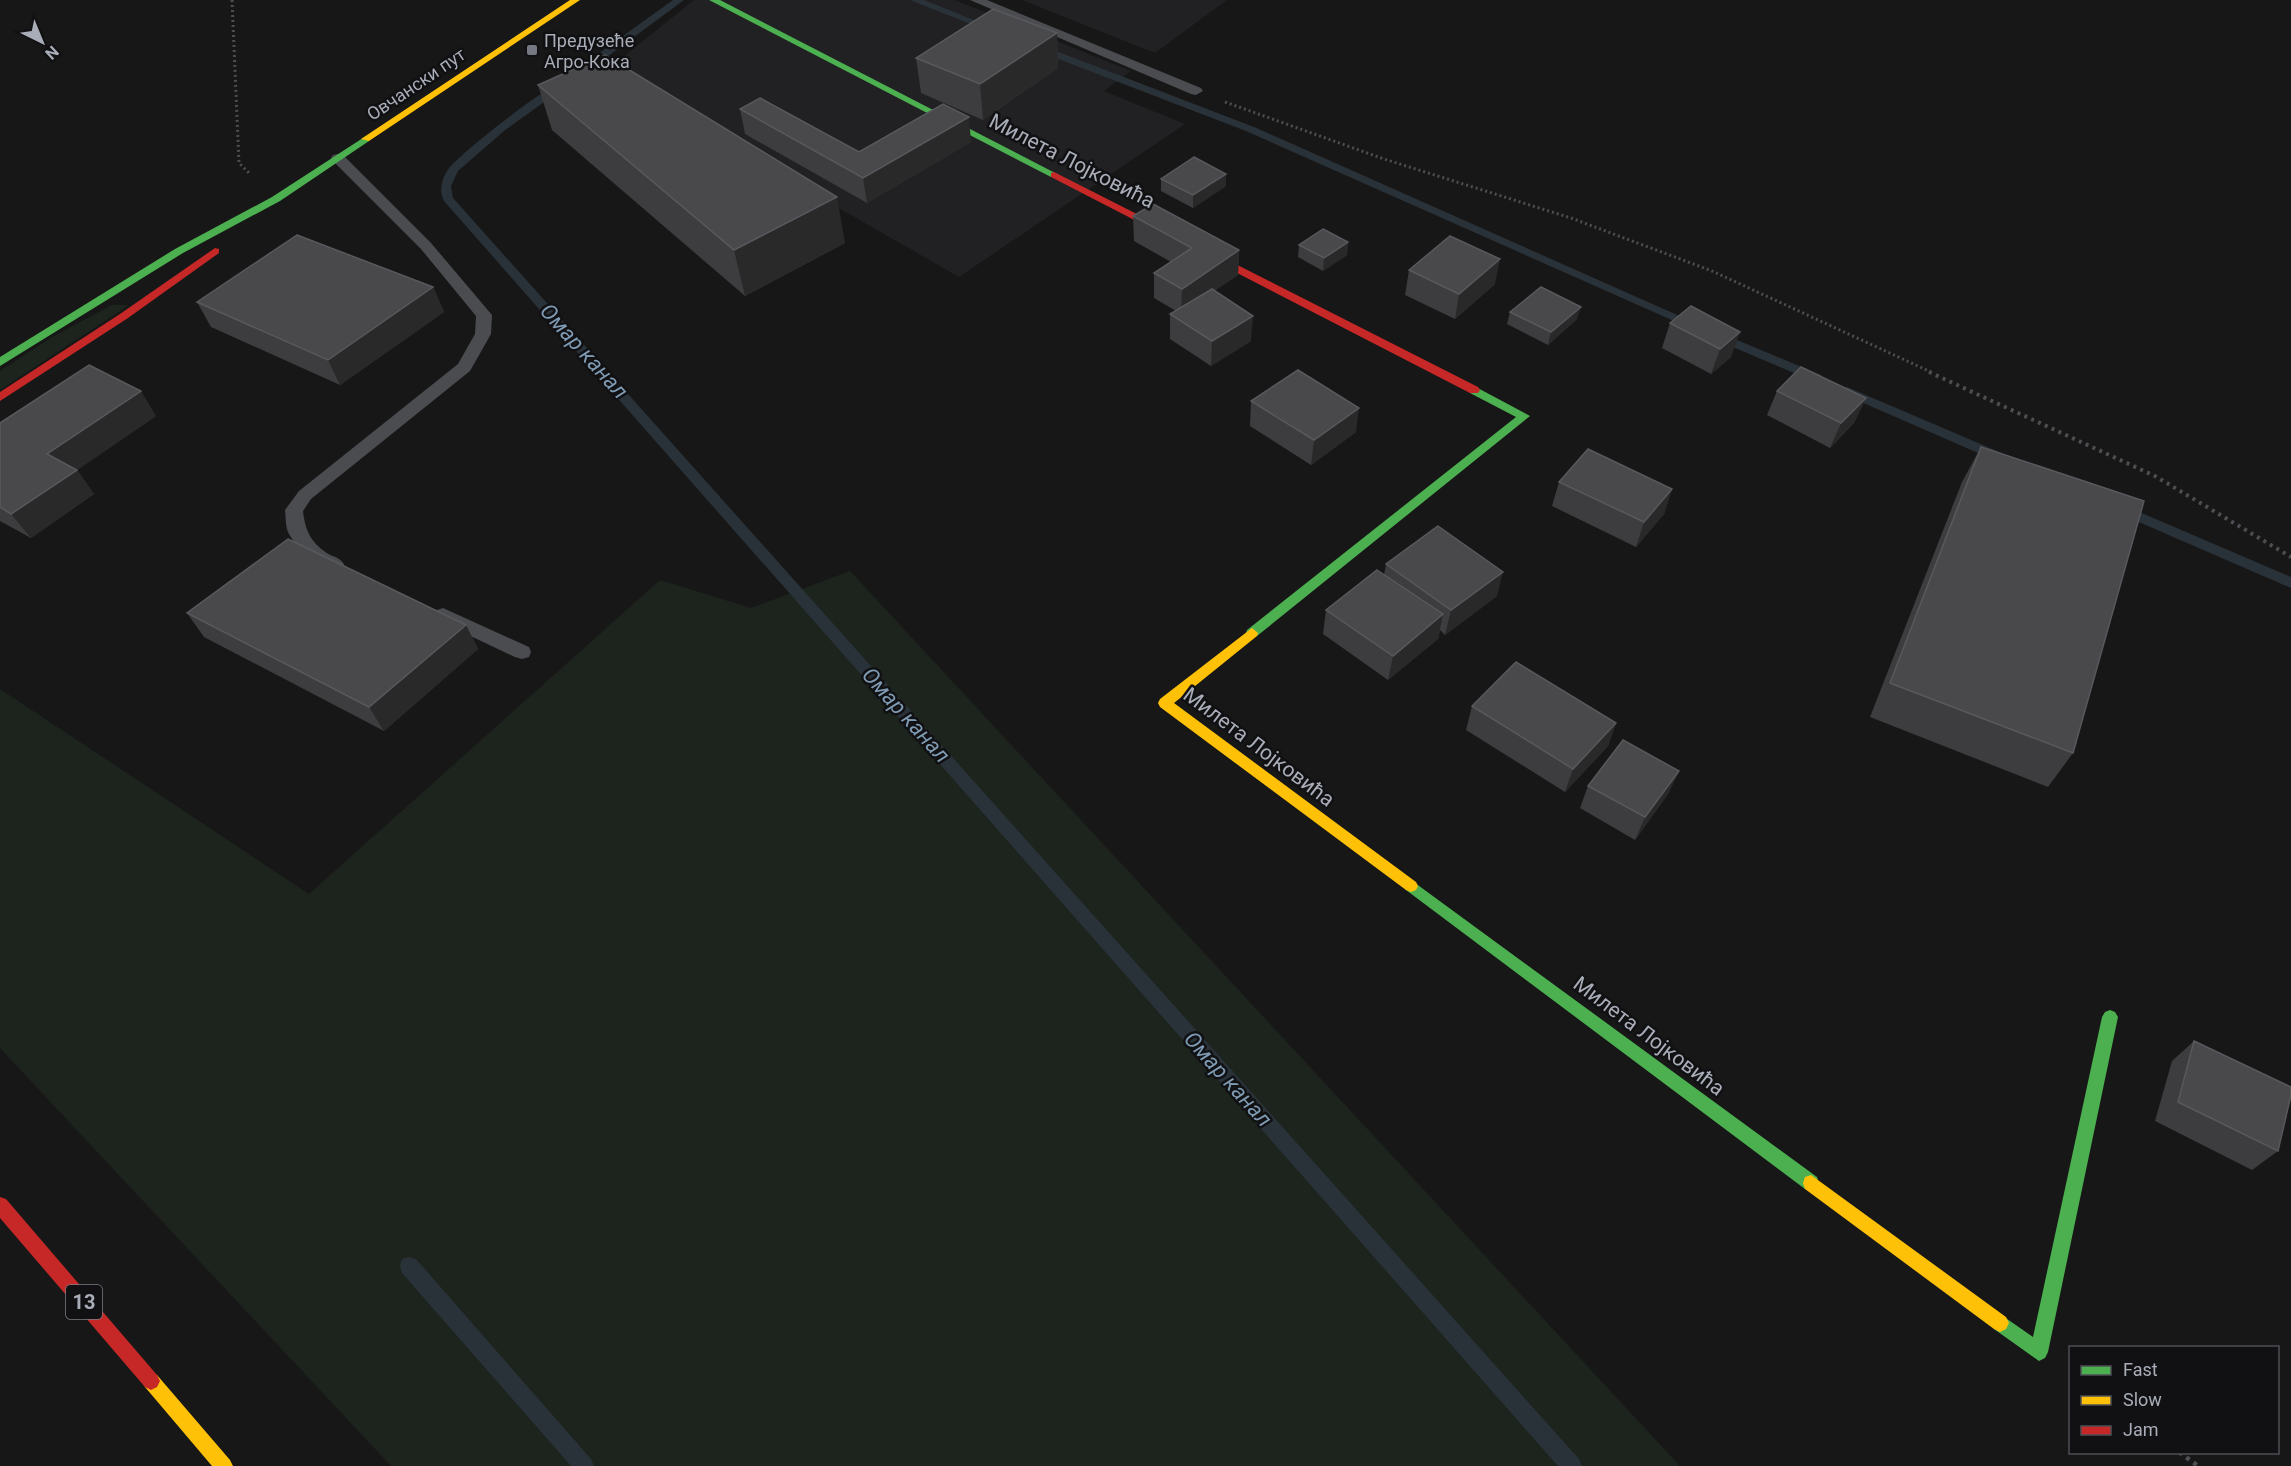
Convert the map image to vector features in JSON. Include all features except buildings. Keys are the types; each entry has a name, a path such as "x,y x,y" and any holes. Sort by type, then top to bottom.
{"main road":[{"name":"Овчански пут","path":"0,363 179,251 276,199 576,0"},
{"name":"Милета Лојковића","path":"713,0 1524,416 1165,703 2039,1352 2110,1017"},
{"name":"Овчански пут","path":"0,397 183,275 238,234 276,199"},
{"name":"13","path":"0,1205 224,1466"}],"lane":[{"path":"976,0 1196,91"},
{"path":"338,158 426,246 484,315 483,334 464,367 305,495 294,510 296,531 318,556 350,571"},
{"path":"426,606 522,652"}],"path":[{"path":"232,0 239,163 276,199"},
{"path":"1196,91 1384,159 1571,218 1712,271 2155,476 2291,556"},
{"path":"2182,1454 2198,1466"}],"shaded area":[{"path":"694,0 955,0 1131,71 1104,91 1185,124 959,277 603,73"},
{"path":"1022,0 1227,0 1155,53"},
{"path":"112,305 129,305 0,390 0,371 52,337"},
{"path":"850,571 1680,1466 391,1466 0,1048 0,689 309,894 660,580 751,608"}],"waterway":[{"name":"Омар канал","path":"584,69 679,0"},
{"path":"915,0 991,29"},
{"path":"1039,48 1250,129 1696,326"},
{"name":"Омар канал","path":"557,88 500,129 453,170 446,186 448,199 1572,1466"},
{"path":"1718,336 1817,378"},
{"path":"1847,391 1999,457"},
{"path":"2123,510 2291,583"},
{"path":"409,1266 584,1466"}],"traffic: fast":[{"path":"713,0 1054,175"},
{"path":"0,362 179,251 276,199 366,139"},
{"path":"1252,633 1524,416 1474,390"},
{"path":"1411,886 1811,1183"},
{"path":"2000,1323 2039,1352 2110,1017"}],"traffic: slow":[{"path":"366,139 576,0"},
{"path":"1252,633 1165,703 1411,886"},
{"path":"1811,1183 2000,1323"},
{"path":"151,1381 224,1466"}],"traffic: jam":[{"path":"1054,175 1474,390"},
{"path":"0,397 124,316 215,251"},
{"path":"0,1205 151,1381"}],"place":[{"name":"Предузеће Агро-Кока","path":"532,50"}]}
